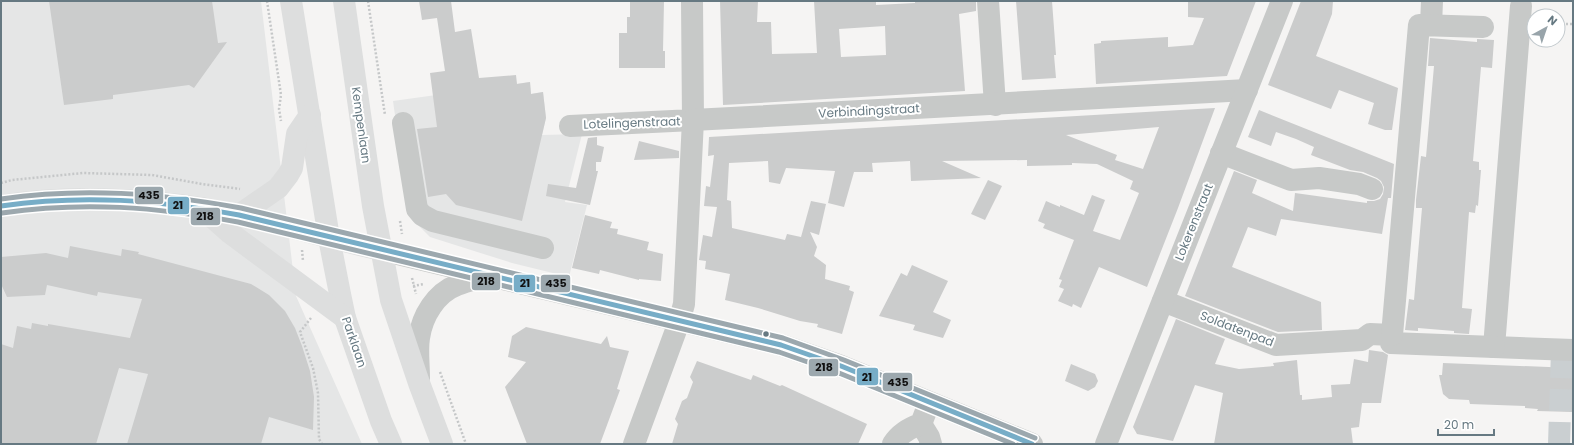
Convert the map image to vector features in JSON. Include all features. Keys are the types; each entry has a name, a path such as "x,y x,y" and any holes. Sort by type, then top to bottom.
{"main road":[{"path":"291,1 329,238"},
{"name":"Kempenlaan","path":"344,1 373,206 381,250"},
{"path":"239,216 278,188 288,175 292,168 297,134 310,115"},
{"path":"1,206 16,203 64,200 136,200 202,208 381,250 391,300 419,383 442,444"},
{"path":"202,208 230,233 345,318"},
{"name":"Parklaan","path":"329,238 345,318 391,444"}],"street":[{"name":"Lotelingenstraat","path":"570,126 694,120 692,1"},
{"path":"988,1 995,105"},
{"name":"Lokerenstraat","path":"1106,444 1282,1"},
{"path":"1431,25 1432,1"},
{"path":"1494,347 1521,6"},
{"path":"1483,27 1419,25 1391,343 1573,350"},
{"name":"Verbindingstraat","path":"694,120 995,105 1246,90"},
{"path":"634,444 679,322 684,304 694,120"},
{"path":"403,123 417,208 422,215 433,221 543,248"},
{"path":"1221,153 1291,180 1320,178 1359,184 1372,189"},
{"path":"381,250 780,345 841,366 1032,444"},
{"path":"419,383 419,338 424,319 435,300 449,288 457,284 489,276"},
{"name":"Soldatenpad","path":"1163,300 1276,345 1362,340 1370,334 1392,335"},
{"path":"921,424 929,403"},
{"path":"893,444 897,438 909,428 921,424"},
{"path":"921,424 929,437 931,444"}],"path":[{"path":"267,1 281,95 279,109 281,124"},
{"path":"313,315 300,332 313,368 318,393 319,439 322,444"}],"shaded area":[{"path":"1,1 261,1 296,296 362,444 1,444"},
{"path":"530,82 531,94 543,92 546,118 542,135 582,134 565,202 587,205 569,277 512,263 430,237 412,219 406,194 393,101"}],"building":[{"path":"49,1 212,1 218,43 227,42 194,88 189,85 113,95 113,99 64,105"},
{"path":"419,1 451,1 455,32 471,29 479,78 516,75 517,84 530,82 531,94 543,92 546,118 522,221 456,205 446,194 428,197 417,129 437,127 430,73 445,71 437,18 422,20"},
{"path":"630,1 664,1 663,51 665,51 665,68 619,68 619,33 627,33 627,17 630,17"},
{"path":"720,1 758,1 757,22 771,22 772,54 817,53 814,1 876,1 876,5 915,3 915,1 976,1 976,11 959,14 965,91 723,105","holes":["885,26 886,55 841,57 839,29"]},
{"path":"1016,1 1052,1 1056,78 1022,80"},
{"path":"1188,1 1256,1 1227,76 1096,84 1094,44 1101,43 1101,41 1168,37 1168,47 1193,45 1204,18 1188,17"},
{"path":"1301,1 1333,1 1332,14 1316,56 1398,88 1392,130 1385,130 1368,124 1374,103 1339,90 1331,109 1268,85"},
{"path":"1430,38 1477,42 1477,39 1494,40 1492,68 1481,67 1473,161 1479,162 1479,170 1481,170 1478,206 1476,205 1475,213 1469,212 1462,308 1472,309 1469,334 1454,333 1454,331 1418,328 1418,331 1405,330 1409,299 1414,300 1422,208 1416,208 1416,200 1421,156 1426,157 1434,66 1428,66"},
{"path":"1215,108 1147,287 1099,267 1081,308 1073,304 1072,307 1058,301 1064,289 1059,287 1062,280 1059,279 1074,240 1043,228 1045,224 1038,221 1046,201 1084,215 1092,195 1105,200 1093,231 1120,240 1139,193 1130,189 1133,181 1097,164 1072,163 1072,165 1027,166 1027,160 942,161 981,178 911,181 910,161 872,163 873,172 854,172 844,207 828,203 835,171 786,168 780,184 769,182 768,161 729,163 727,200 731,201 732,228 785,240 787,234 801,237 811,201 826,204 819,235 810,232 817,247 814,256 826,265 825,279 850,286 849,290 854,292 842,334 817,327 818,324 800,321 725,300 730,274 705,269 706,261 699,260 703,235 712,237 717,207 704,206 706,186 710,187 714,155 708,156 709,137","holes":["1159,127 1143,169 1115,160 1117,155 1066,135"]},
{"path":"1259,110 1394,164 1391,198 1388,198 1382,234 1281,219 1276,236 1248,227 1232,267 1321,302 1322,330 1278,332 1185,296 1234,171 1257,180 1252,193 1293,211 1295,193 1367,203 1367,201 1380,199 1383,194 1384,187 1381,181 1377,178 1363,172 1350,170 1311,155 1314,147 1296,139 1276,132 1271,146 1248,137"},
{"path":"597,137 597,145 604,147 601,162 596,162 596,171 598,171 590,205 546,196 548,184 576,188 588,138"},
{"path":"639,141 679,151 679,158 634,160"},
{"path":"988,180 1002,186 985,220 971,214"},
{"path":"585,215 612,222 610,228 618,229 617,234 649,242 647,250 663,254 661,281 639,280 600,270 599,274 572,268"},
{"path":"70,246 121,256 122,249 139,252 138,254 251,284 269,295 285,311 295,328 302,346 310,371 314,397 313,430 269,417 261,444 127,444 148,374 119,368 96,444 1,444 1,344 13,348 17,326 31,329 32,323 48,326 48,324 130,338 142,299 98,292 97,296 47,285 45,295 7,297 1,284 1,257 46,253 68,258"},
{"path":"912,265 948,281 933,312 951,320 943,338 913,330 915,325 879,316 901,273 907,276"},
{"path":"1176,319 1225,339 1215,364 1239,369 1274,366 1273,363 1297,360 1300,395 1302,395 1302,400 1332,397 1331,385 1350,384 1354,359 1368,362 1369,350 1383,352 1388,355 1381,403 1362,403 1359,427 1351,428 1353,444 1214,444 1223,393 1195,385 1173,441 1137,434 1133,427"},
{"path":"526,327 601,344 607,336 610,347 629,351 617,389 620,390 600,444 527,444 505,387 526,362 508,357 512,336"},
{"path":"697,361 751,380 753,375 780,386 782,385 867,424 858,444 672,444 678,424 675,419 682,401 687,398 693,382 690,377"},
{"path":"1443,363 1573,368 1573,412 1537,411 1538,409 1525,408 1525,406 1470,404 1469,400 1449,399 1443,394 1439,375 1442,375"},
{"path":"1071,364 1095,374 1098,381 1095,387 1088,391 1065,381"}],"tunnel":[{"path":"1559,444 1562,350"}],"transit line":[{"name":"435","path":"1,199 62,193 121,193 151,195 241,208 783,338 844,360 1035,438"},
{"name":"21","path":"1,206 62,200 120,200 150,202 239,215 781,345 841,366 1032,444"},
{"name":"218","path":"2,213 62,207 120,207 149,209 238,222 779,352 839,373 1013,444"}]}
